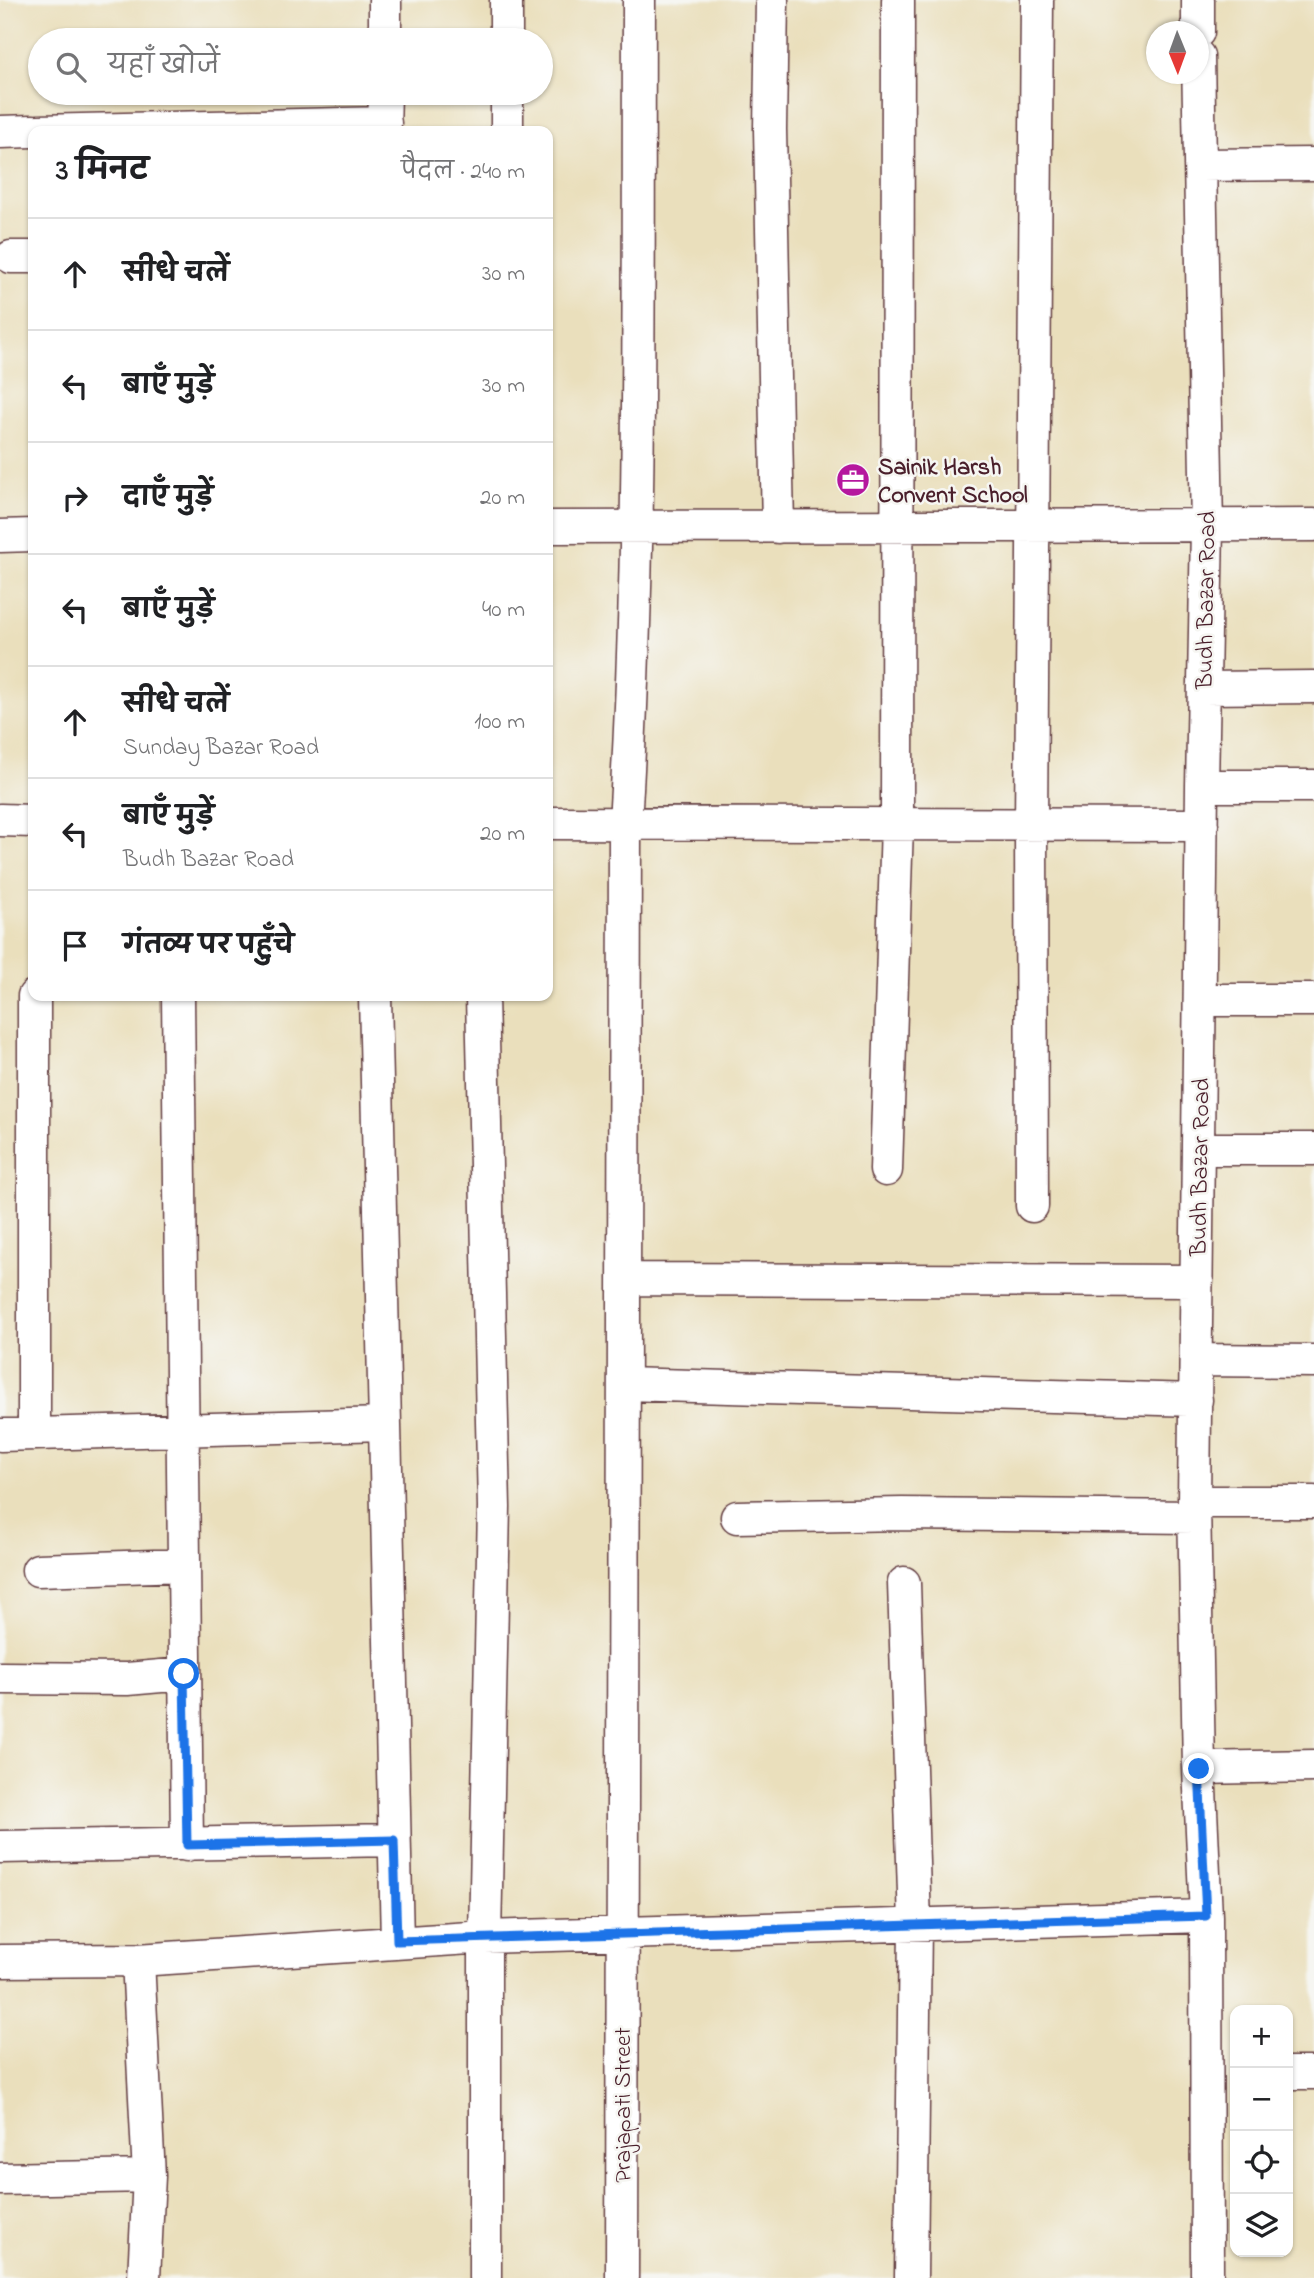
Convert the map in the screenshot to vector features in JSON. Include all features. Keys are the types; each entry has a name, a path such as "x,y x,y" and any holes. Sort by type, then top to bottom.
{"street":[{"path":"385,0 385,28"},
{"path":"506,0 506,28"},
{"name":"Prajapati Street","path":"622,2278 625,823 633,695 636,527 639,0"},
{"path":"772,0 769,128 778,527"},
{"path":"886,1170 897,824 898,0"},
{"path":"1032,1206 1031,825 1037,0"},
{"path":"1198,0 1198,21"},
{"name":"Budh Bazar Road","path":"1199,84 1207,527 1194,1510 1199,1769 1206,1916 1222,2074 1207,2278"},
{"path":"507,105 507,126"},
{"path":"152,126 385,116"},
{"path":"0,132 28,131"},
{"path":"1200,165 1314,164"},
{"path":"553,527 1314,525"},
{"path":"0,536 28,535"},
{"path":"1204,688 1314,687"},
{"path":"1202,786 1314,786"},
{"path":"0,820 28,821"},
{"path":"553,823 1202,825"},
{"path":"1200,1000 1314,1000"},
{"path":"34,1001 34,1434"},
{"path":"178,1001 187,1845"},
{"path":"375,1001 397,1941"},
{"path":"482,1001 494,1507 485,1937 485,2278"},
{"path":"1199,1149 1314,1149"},
{"path":"624,1279 1197,1281"},
{"path":"1196,1360 1314,1361"},
{"path":"624,1384 1196,1400"},
{"path":"0,1435 384,1424"},
{"path":"737,1517 1194,1510 1314,1502"},
{"path":"38,1570 183,1565"},
{"path":"904,1583 915,1924 911,2278"},
{"path":"0,1678 127,1679 184,1674"},
{"path":"1199,1769 1314,1766"},
{"path":"0,1847 394,1840"},
{"path":"0,1961 138,1959 485,1937 1206,1916"},
{"path":"138,1959 149,2176 144,2278"},
{"path":"1293,2073 1314,2073"},
{"path":"0,2179 149,2176"}],"place":[{"name":"Sainik Harsh Convent School","path":"853,480"}],"route":[{"path":"184,1674 187,1845 394,1840 397,1941 1206,1916 1199,1769"}]}
